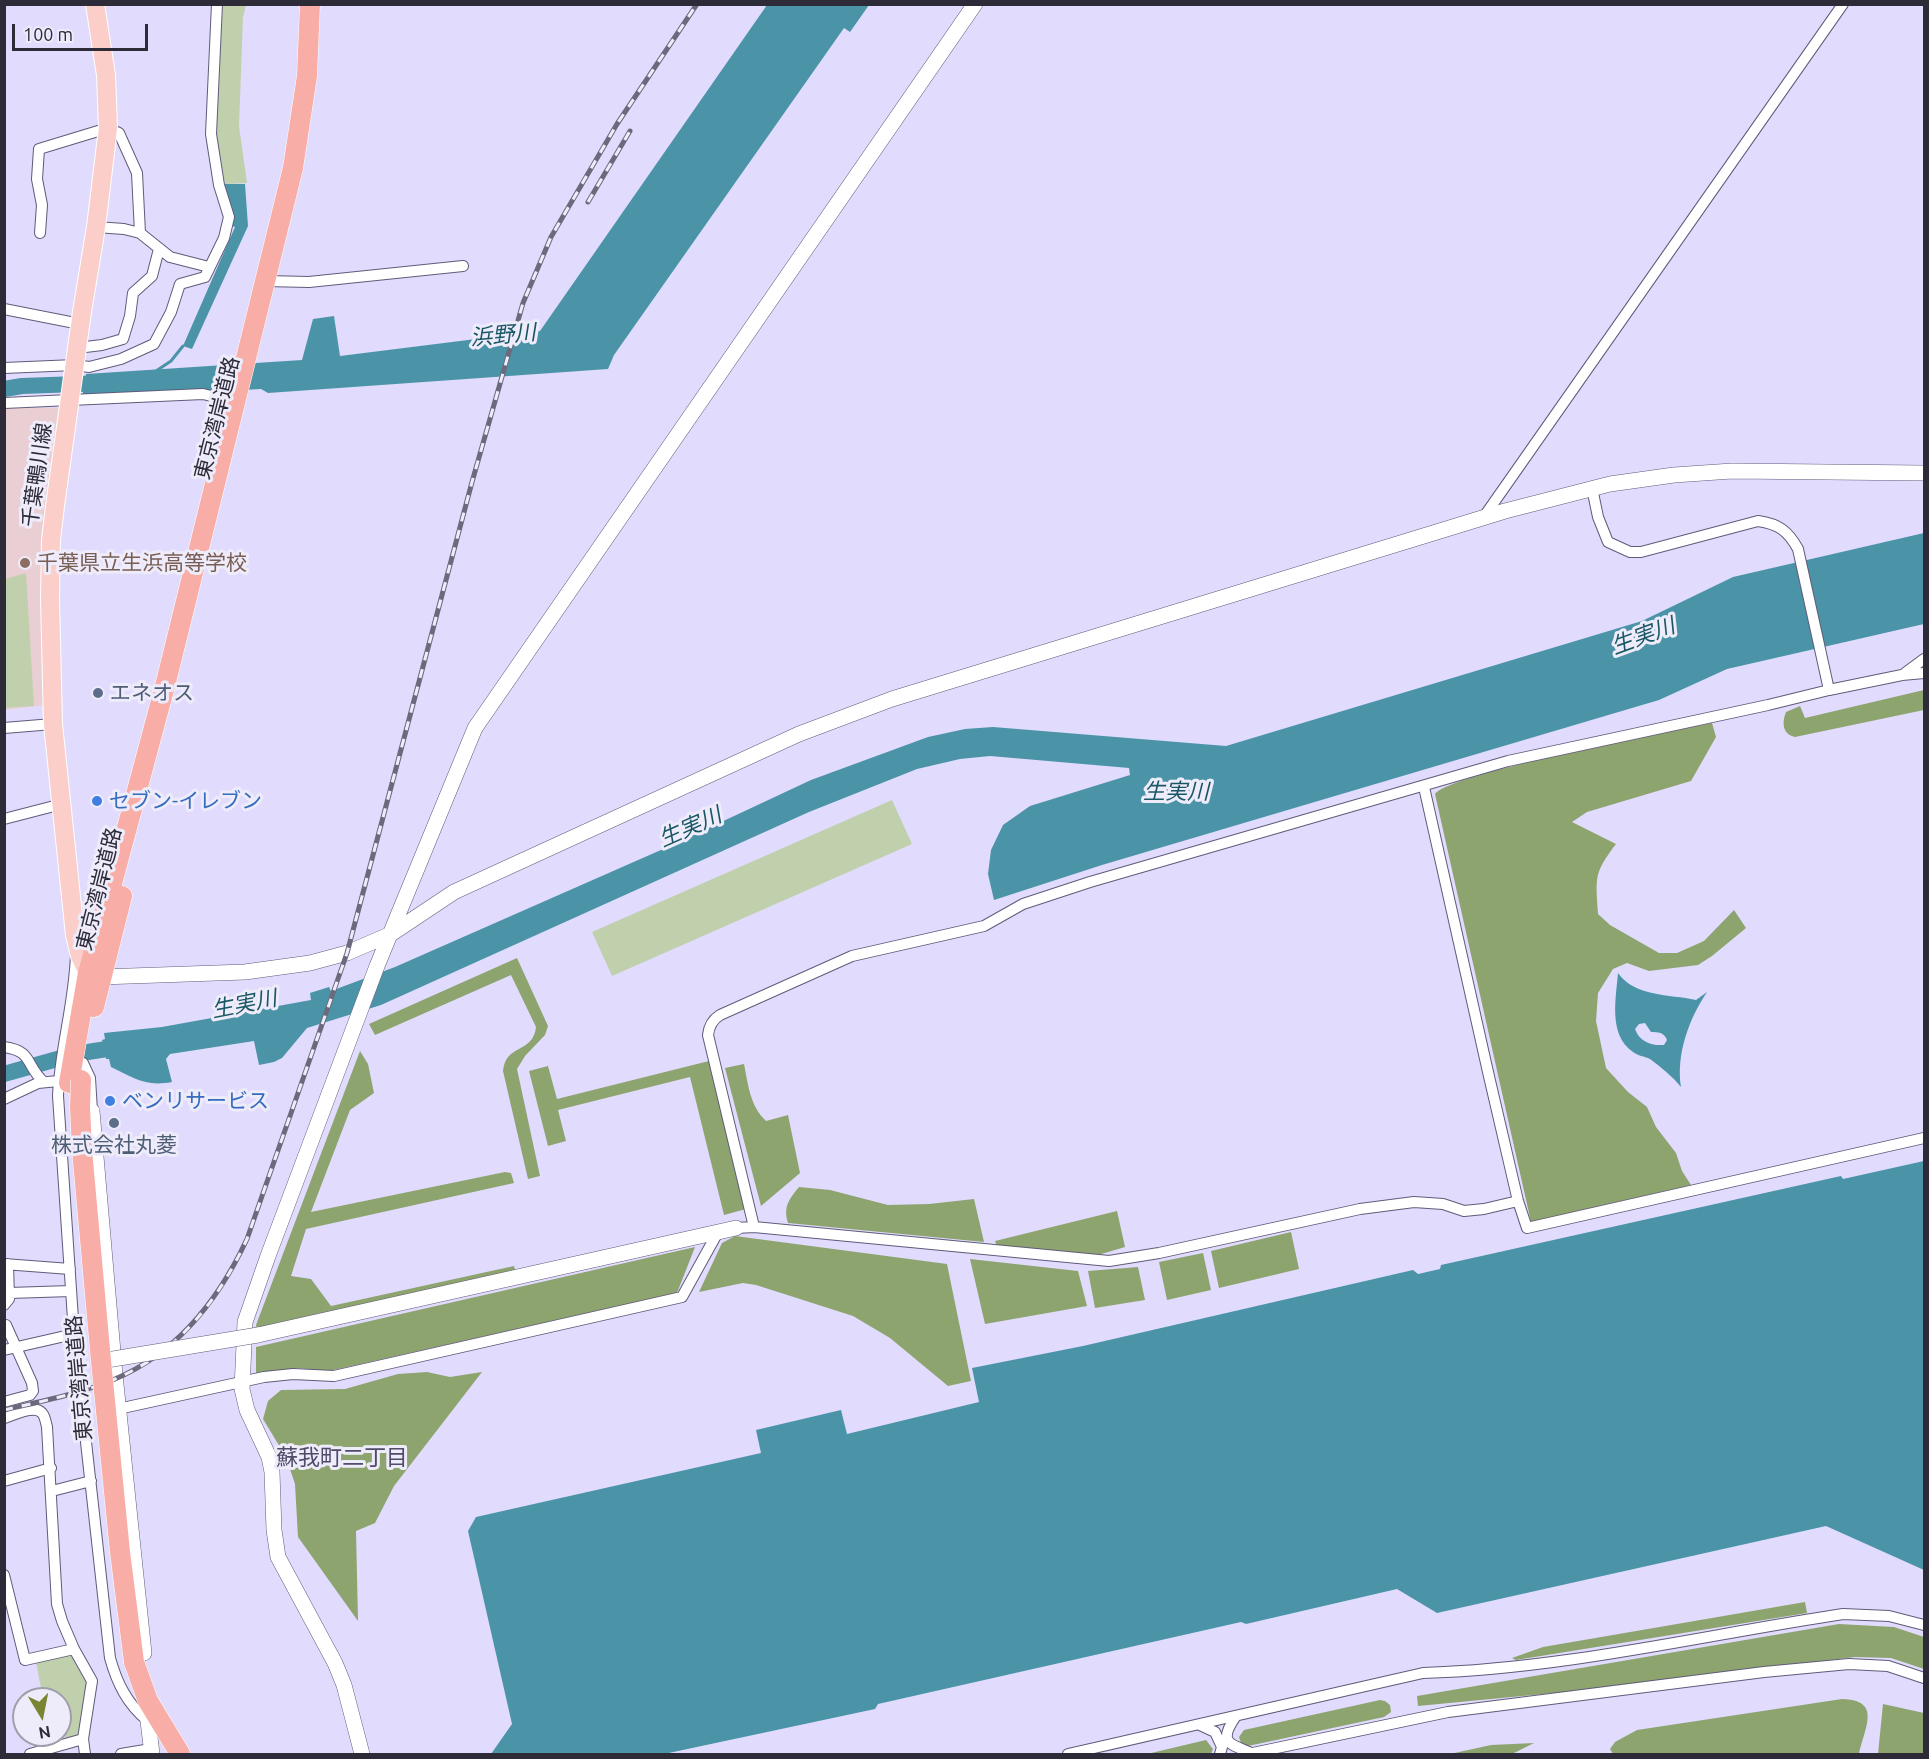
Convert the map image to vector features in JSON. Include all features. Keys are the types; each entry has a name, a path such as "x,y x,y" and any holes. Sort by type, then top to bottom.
{"highway":[{"name":"東京湾岸道路","path":"180,1755 148,1701 134,1660 118,1630 68,1100 78,1028 95,975 237,395 251,359 270,282 298,145 308,68 310,4"},
{"name":"東京湾岸道路","path":"270,282 293,217 309,144 318,73 320,4"},
{"name":"東京湾岸道路","path":"78,1028 82,1072 80,1107 94,1362"},
{"name":"東京湾岸道路","path":"134,1660 132,1686 148,1720 157,1753"}],"main road":[{"name":"千葉鴨川線","path":"95,4 106,75 108,128 51,540 50,661 53,724 75,935 80,956 95,975"}],"street":[{"path":"75,360 89,367 121,359 154,344 171,312 180,284 205,277 224,238 229,217 219,185 211,134 217,4"},
{"path":"362,1755 345,1685 278,1557 269,1457 247,1410 242,1382 245,1322 377,966 475,728 975,4"},
{"path":"1482,518 1842,4"},
{"path":"40,233 42,205 37,179 39,149 108,128 119,133 137,173 140,233"},
{"path":"96,227 124,229 140,233 170,257 209,267"},
{"path":"4,368 75,360 102,345 123,339 130,316 133,293 152,276 159,249"},
{"path":"270,282 309,282 464,266"},
{"path":"4,309 80,324"},
{"path":"4,403 203,394 237,395"},
{"path":"95,975 245,972 310,963 347,953 391,934 454,892 799,734 871,707 1482,518 1610,484 1674,475 1732,471 1924,474"},
{"path":"1592,489 1598,517 1608,542 1629,552 1641,552 1758,521 1773,523 1784,530 1792,539 1800,558 1829,690"},
{"path":"1902,675 1924,659"},
{"path":"754,1227 708,1035 708,1028 720,1015 852,956 984,926 1023,904 1090,882 1508,761 1829,690 1902,675 1924,673"},
{"path":"4,728 53,724"},
{"path":"1424,787 1518,1201 1527,1228 1924,1138"},
{"path":"4,819 62,804"},
{"path":"75,935 78,1028 59,1077 58,1096 74,1334 110,1658 125,1695 136,1711 148,1720"},
{"path":"4,1047 19,1050 25,1054 37,1076 44,1082"},
{"path":"82,1072 90,1078 118,1409 134,1660"},
{"path":"4,1099 59,1077"},
{"path":"94,1362 258,1335 736,1228 754,1227 1109,1261 1159,1253 1360,1209 1414,1202 1443,1204 1464,1211 1518,1201"},
{"path":"118,1409 264,1377 293,1374 334,1376 682,1298 718,1232"},
{"path":"4,1305 9,1299 6,1264 70,1269"},
{"path":"9,1293 71,1291"},
{"path":"4,1402 30,1395 33,1391 6,1324"},
{"path":"4,1350 74,1334"},
{"path":"79,1386 115,1375"},
{"path":"4,1418 29,1410 40,1411 48,1427 57,1604 74,1649 92,1681 84,1739 86,1755"},
{"path":"4,1481 51,1468"},
{"path":"52,1491 91,1481"},
{"path":"4,1575 25,1660 74,1649"},
{"path":"1069,1754 1423,1673 1479,1671 1532,1664 1843,1614 1889,1616 1924,1625"},
{"path":"1236,1716 1227,1730 1227,1738 1237,1749 1251,1754 1448,1712 1764,1672 1850,1664 1888,1666 1924,1678"},
{"path":"148,1701 148,1720"},
{"path":"1199,1725 1215,1732 1222,1748 1220,1755"},
{"path":"30,1755 84,1739"},
{"path":"122,1755 157,1753"}],"shaded area":[{"name":"千葉県立生浜高等学校","path":"5,407 63,408 46,705 5,710"}],"green space":[{"path":"222,5 246,5 243,17 239,126 247,183 225,184 216,133"},
{"path":"26,573 34,706 5,708 5,579"},
{"path":"1924,690 1924,710 1795,737 1784,727 1786,712 1800,706 1805,718"},
{"path":"1712,723 1716,737 1691,781 1587,812 1572,822 1616,844 1603,863 1597,884 1598,914 1610,925 1659,953 1677,953 1704,941 1734,910 1746,928 1698,965 1649,971 1627,963 1613,969 1598,993 1596,1021 1606,1068 1628,1092 1647,1107 1656,1127 1676,1153 1682,1171 1691,1185 1531,1222 1435,794 1450,785 1519,764"},
{"path":"892,800 912,844 612,976 592,932"},
{"path":"517,958 548,1026 545,1035 525,1056 517,1069 540,1176 528,1179 503,1071 509,1056 530,1041 536,1027 511,975 375,1035 369,1024"},
{"path":"360,1051 368,1064 374,1093 350,1110 311,1212 505,1172 511,1173 514,1183 306,1229 291,1276 311,1279 331,1306 514,1266 516,1273 257,1331 256,1325"},
{"path":"709,1061 746,1209 724,1215 690,1077 558,1110 566,1141 548,1146 529,1071 548,1066 557,1099"},
{"path":"744,1064 750,1094 756,1109 766,1121 788,1115 800,1173 761,1206 725,1068"},
{"path":"799,1187 830,1190 888,1205 929,1204 974,1199 984,1242 788,1223 786,1212 788,1204"},
{"path":"1117,1211 1125,1247 1098,1255 998,1249 995,1241"},
{"path":"1291,1232 1299,1269 1219,1288 1211,1251"},
{"path":"735,1236 947,1264 971,1381 948,1386 890,1338 853,1316 756,1285 743,1283 699,1292 722,1243"},
{"path":"695,1247 677,1293 329,1371 298,1368 256,1373 256,1347"},
{"path":"1203,1253 1211,1290 1167,1300 1159,1262"},
{"path":"970,1259 1078,1271 1087,1306 985,1324"},
{"path":"1138,1267 1145,1300 1095,1308 1088,1271"},
{"path":"427,1372 450,1377 482,1372 394,1486 375,1523 356,1531 358,1621 298,1537 295,1484 286,1457 263,1419 268,1401 281,1390 345,1389 398,1374"},
{"path":"1805,1602 1807,1613 1516,1660 1512,1658 1543,1647"},
{"path":"1839,1624 1894,1627 1924,1637 1924,1669 1891,1658 1855,1657 1585,1690 1418,1706 1417,1696"},
{"path":"72,1654 89,1681 82,1738 72,1740 72,1687 41,1687 36,1662"},
{"path":"1842,1699 1862,1704 1867,1710 1867,1725 1859,1754 1613,1754 1610,1749 1615,1742 1637,1730"},
{"path":"1380,1700 1390,1705 1391,1712 1384,1717 1248,1746 1241,1743 1239,1737 1244,1730"},
{"path":"1883,1704 1924,1713 1924,1754 1878,1754"},
{"path":"1206,1740 1213,1749 1211,1754 1147,1754"},
{"path":"1534,1743 1512,1754 1450,1754 1491,1745"}],"water":[{"path":"767,5 869,5 850,32 844,28 614,355 608,369 268,393 261,389 82,399 86,374 302,360 313,319 334,316 340,356 540,331"},
{"path":"223,184 245,184 248,226 192,349 183,346 235,227 232,226 233,212"},
{"name":"生実川","path":"1924,533 1924,624 1727,669 1659,700 1102,865 994,900 988,874 991,850 1003,825 1030,806 1130,775 1129,768 990,756 960,759 917,769 809,812 381,1005 307,1028 282,1058 274,1062 259,1065 254,1041 170,1054 166,1059 172,1082 154,1083 133,1078 111,1067 109,1059 106,1059 102,1040 105,1039 104,1033 162,1027 311,1000 310,993 329,987 331,991 395,967 670,846 811,780 928,737 965,729 993,727 1226,746 1642,621 1733,577"},
{"path":"1618,973 1625,981 1643,991 1696,1000 1707,992 1685,1037 1680,1062 1681,1087 1650,1059 1635,1053 1625,1045 1620,1036 1615,1016","holes":["1645,1023 1651,1032 1664,1035 1667,1040 1664,1045 1646,1042 1639,1037 1635,1029 1639,1024"]},
{"path":"1924,1161 1924,1570 1826,1526 1437,1613 1397,1589 878,1704 875,1709 664,1754 491,1754 512,1724 468,1531 476,1517 761,1453 756,1430 841,1410 847,1434 979,1402 972,1368 1083,1346 1413,1270 1418,1274 1440,1269 1441,1265 1841,1176 1843,1179"}],"waterway":[{"path":"156,371 171,361 183,346"},
{"name":"浜野川","path":"4,389 22,386 105,383"},
{"name":"生実川","path":"4,1074 75,1054 126,1046"}],"railway":[{"path":"4,1410 61,1397 102,1384 138,1368 159,1354 178,1339 210,1303 247,1239 347,953 472,482 523,303 551,237 617,124 697,4"},
{"path":"588,202 630,131"}],"place":[{"name":"千葉県立生浜高等学校","path":"25,563"},
{"name":"エネオス","path":"98,693"},
{"name":"セブン-イレブン","path":"97,801"},
{"name":"ベンリサービス","path":"110,1101"},
{"name":"株式会社丸菱","path":"114,1123"}],"district":[{"name":"蘇我町二丁目","path":"342,1458"}]}
